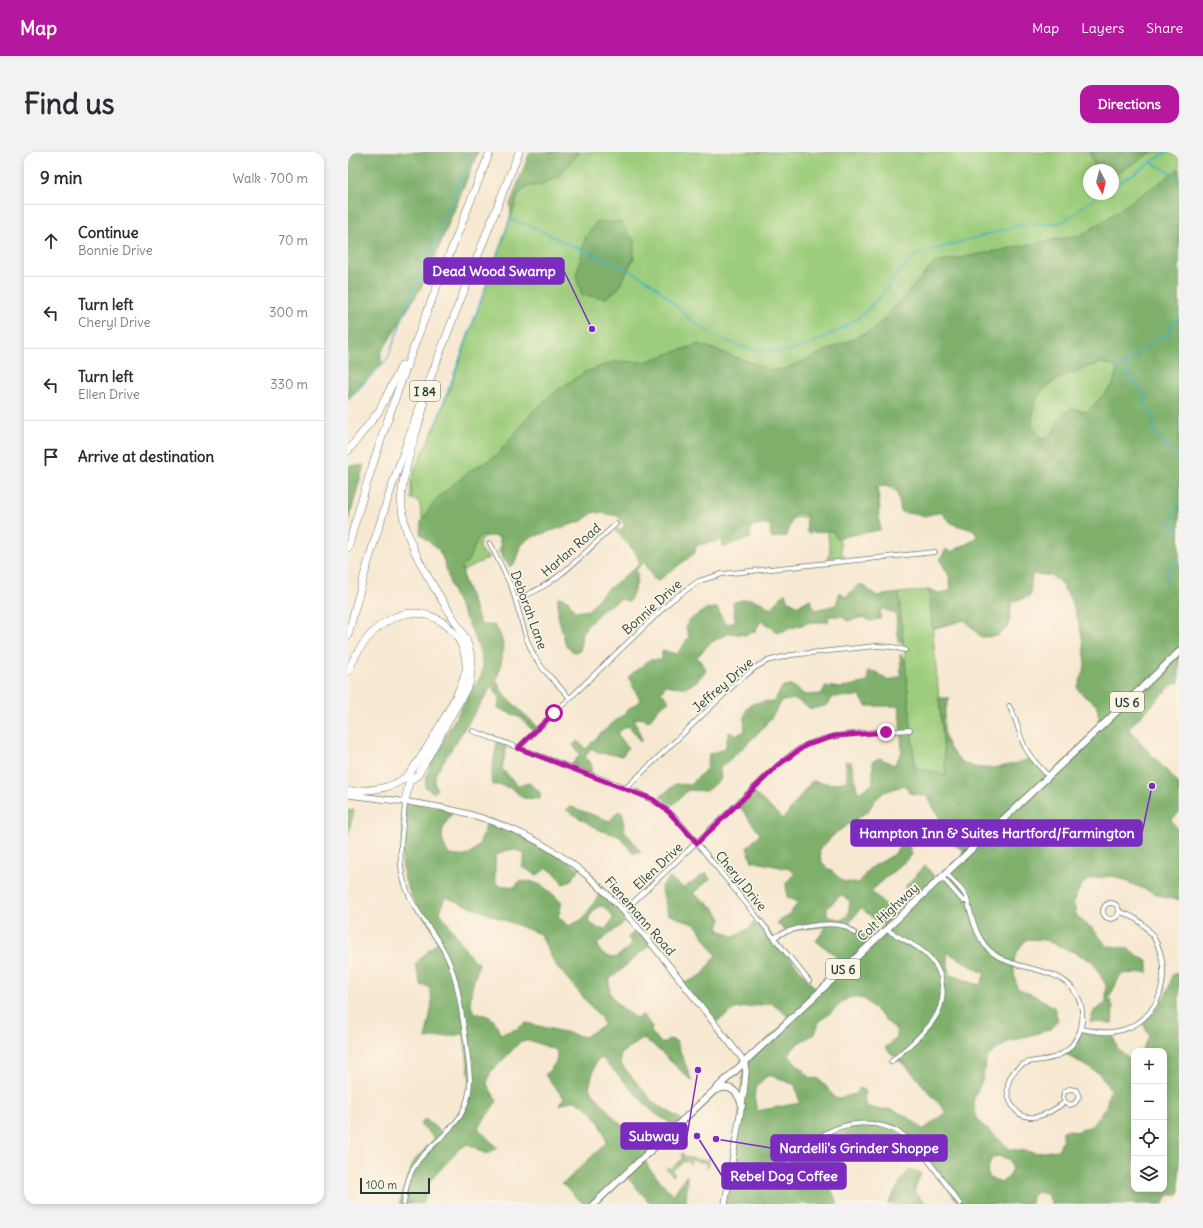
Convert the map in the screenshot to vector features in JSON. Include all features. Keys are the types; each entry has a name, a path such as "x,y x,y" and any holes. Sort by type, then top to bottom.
{"highway":[{"name":"I 84","path":"348,548 372,467 411,352 490,152"},
{"name":"I 84","path":"348,635 381,521 429,380 519,152"},
{"path":"348,451 380,411 403,364 411,352"},
{"path":"410,782 418,775 465,692 470,679 472,665 467,642 413,548 402,516 401,498 403,480 424,407 429,380"},
{"path":"348,671 356,656 370,637 384,624 398,616 414,614 432,616 448,626 458,638 465,660 463,682 411,771 400,781 387,788 348,793"},
{"name":"Colt Highway","path":"594,1204 744,1061 1049,777 1179,652"},
{"path":"406,802 411,771"},
{"path":"712,1092 723,1088 732,1088 738,1094 742,1106"}],"main road":[{"name":"Fienemann Road","path":"348,793 469,814 503,825 568,860 580,869 624,911 744,1061"},
{"path":"725,1204 746,1076 744,1061"}],"street":[{"name":"Harlan Road","path":"516,599 537,591 555,579 616,524"},
{"name":"Deborah Lane","path":"490,543 504,569 516,599 527,640 534,656 542,669 570,698"},
{"name":"Bonnie Drive","path":"518,748 676,596 689,587 710,577 747,570 935,552"},
{"name":"Jeffrey Drive","path":"626,788 736,683 756,667 767,661 791,655 874,646 893,647 905,650"},
{"path":"1009,706 1024,747 1049,777"},
{"name":"Ellen Drive","path":"624,911 778,765 806,745 835,736 910,730"},
{"name":"Cheryl Drive","path":"473,731 644,795 661,805 676,818 809,981"},
{"path":"404,1204 408,1182 412,1171 423,1156 445,1136 459,1118 465,1105 470,1082 460,999 454,976 443,950 410,894 403,878 402,861 406,802"},
{"path":"944,875 963,901 967,901 980,938 990,951 1005,960 1056,976 1073,988 1082,1008 1081,1029 1074,1042 1064,1053 1050,1060 1030,1062 1021,1065 1014,1072 1008,1084 1008,1094 1011,1102 1016,1110 1028,1116 1037,1117 1046,1115 1065,1102"},
{"path":"1120,912 1117,917 1112,919 1106,917 1103,910 1105,905 1112,902 1117,905 1120,912 1148,922"},
{"path":"774,938 792,929 827,925 845,926 854,933"},
{"path":"886,929 919,949 931,959 940,973 943,997 941,1010 932,1022 891,1062"},
{"path":"1081,1029 1102,1032 1121,1030 1148,1018 1162,1003"},
{"path":"1069,1089 1076,1090 1079,1097 1077,1102 1070,1105 1065,1102 1063,1098 1064,1092 1069,1089"},
{"path":"730,1175 749,1178 772,1174 814,1141 832,1130 854,1124 876,1124 895,1130 912,1142 960,1204"}],"green space":[{"path":"348,152 478,152 425,281 381,353 381,365 348,400"},
{"path":"530,152 580,152 558,177 540,185 525,187 518,195 511,218 510,204"},
{"path":"541,152 1179,152 1179,637 1081,578 877,482 880,509 837,514 841,553 845,555 827,558 830,553 826,515 762,521 643,561 615,530 622,529 628,521 578,492 518,546 501,555 499,551 501,543 498,537 492,535 483,538 480,548 485,555 490,557 452,576 422,518 419,501 411,499 411,482 415,468 434,429 449,391 518,195 526,187"},
{"path":"1090,152 1152,152 1119,172 1119,164 1094,164"},
{"path":"1179,169 1179,682 1172,685 1129,728 1145,748 1179,784 1179,813 1171,820 1179,831 1179,900 1166,898 1113,876 1093,878 1083,883 1073,901 1077,917 1093,929 1107,946 1127,948 1148,962 1148,972 1121,974 1109,998 1113,1007 1112,1023 1090,1022 1094,1011 1106,1003 1106,985 1093,962 1045,940 1027,939 1015,956 1014,974 1017,988 1054,1007 1058,1020 1051,1029 1006,1043 987,1057 982,1080 973,1101 978,1121 1010,1149 1038,1153 1058,1150 1063,1139 1063,1131 1067,1130 1076,1132 1091,1126 1106,1107 1110,1089 1099,1073 1064,1053 1070,1048 1081,1029 1111,1032 1118,1049 1131,1059 1131,1192 1167,1192 1167,1048 1143,1048 1149,1036 1142,1021 1158,1007 1166,995 1172,975 1179,972 1179,1194 1168,1195 1163,1204 1052,1204 1047,1194 1037,1192 1032,1196 1031,1204 960,1204 917,1149 905,1162 877,1147 844,1155 828,1175 832,1191 838,1204 725,1204 739,1121 744,1061 790,1018 771,1003 735,1009 715,1023 683,984 702,975 716,955 696,925 668,914 661,887 669,878 684,888 706,873 710,879 693,893 714,908 721,918 718,929 734,937 751,927 757,917 818,992 846,967 831,952 816,941 827,926 785,931 777,923 789,915 798,903 787,897 786,883 795,873 789,869 752,861 747,848 760,834 738,804 752,791 783,819 812,781 832,784 848,781 845,761 851,762 858,793 873,784 873,761 880,758 894,765 902,752 899,706 866,706 860,696 834,697 825,706 811,709 795,699 782,701 770,720 762,729 720,768 721,779 707,791 688,790 673,805 660,797 675,784 690,785 707,768 709,754 725,749 729,732 737,735 745,731 746,710 752,704 774,701 783,686 793,686 805,695 822,694 826,686 839,688 868,682 868,671 876,672 888,681 901,676 900,654 905,659 915,768 946,775 939,698 950,698 944,721 944,732 947,743 953,753 961,761 971,766 996,768 1032,758 1049,777 1100,727 1097,705 1084,696 1077,688 1085,661 1083,640 1076,615 1066,592 1060,583 1053,577 1032,574 1030,596 1012,602 1008,627 997,636 981,637 965,620 932,629 929,590 941,594 951,590 949,576 940,560 946,549 951,552 972,541 977,536 975,532 950,522 941,512 924,516 901,512 896,485 877,487 880,530 836,538 832,531 807,533 806,514 794,513 787,536 771,538 770,524 751,526 750,538 723,547 722,540 696,546 695,553 658,581 654,579 644,562 636,570 637,582 629,602 622,599 604,608 582,632 580,651 574,652 566,646 558,615 558,597 568,600 575,612 589,610 602,594 640,564 635,551 622,532 625,526 618,516 594,512 582,521 529,538 521,546 514,564 510,567 503,558 499,536 479,536 468,561 462,567 464,580 481,625 494,625 501,638 503,652 501,666 496,680 504,695 539,728 534,732 521,718 498,708 499,697 492,686 436,773 434,782 437,790 434,793 425,787 427,777 439,748 481,676 483,667 477,644 451,587 442,556 438,549 420,533 421,522 437,498 470,471 497,455 533,411 559,389 585,372 616,361 644,362 699,344 775,371 789,367 875,329 934,263 1084,234","holes":["1103,363 1117,368 1113,385 1087,412 1072,408 1066,412 1058,421 1053,433 1041,439 1032,425 1034,406 1039,395 1045,388 1064,376","905,785 909,793 927,796 954,844 967,853 938,881 925,865 905,887 918,900 899,917 871,891 912,855 907,841 902,841 895,854 869,869 859,883 844,882 821,862 819,850 837,832 868,811 875,800 884,792","841,895 850,901 848,915 842,920 827,916 827,908","861,908 886,929 872,942 849,923","947,952 985,974 980,985 949,975","854,997 864,999 897,1031 897,1038 885,1048 909,1069 946,1112 923,1130 913,1121 900,1113 891,1110 871,1108 865,1104 864,1090 860,1088 855,1094 836,1099 820,1079 811,1078 788,1055 798,1043 815,1034 819,1022 848,998","769,1075 795,1085 800,1103 757,1111 755,1090 763,1079","997,1156 1009,1159 1012,1166 1010,1176 1002,1182 990,1178 987,1172 991,1159"]},
{"path":"596,222 621,222 634,240 634,258 618,289 606,298 582,295 576,277 586,236"},
{"path":"364,465 348,522 348,466"},
{"path":"858,585 863,585 877,596 899,593 903,644 898,641 896,614 881,608 880,619 870,621 864,617 847,621 843,616 829,616 828,622 811,622 777,633 761,621 755,631 745,635 729,633 710,643 696,658 702,662 706,670 693,684 685,687 666,685 661,692 669,701 659,708 649,721 640,718 634,719 642,740 640,742 636,734 627,726 617,733 628,748 622,756 600,753 591,748 585,757 592,766 590,774 570,767 580,754 573,745 577,741 586,749 599,735 640,700 628,677 649,660 662,660 662,650 677,654 689,637 686,628 688,621 706,609 717,608 725,624 735,622 733,603 749,599 762,603 771,609 785,593 788,600 798,606 810,599 815,610 836,605 840,592 846,597"},
{"path":"929,590 946,775 915,768 899,593"},
{"path":"497,741 507,744 502,769 518,786 529,783 540,792 540,799 523,798 513,789 500,785 493,785 491,779"},
{"path":"405,802 454,810 446,822 442,832 443,842 449,855 465,856 470,854 478,846 488,819 511,828 580,869 569,882 563,884 556,874 547,868 537,875 522,867 525,855 521,852 510,850 495,856 495,874 497,885 515,887 519,882 526,881 543,886 562,903 558,917 569,926 583,919 603,889 630,918 598,943 599,950 606,956 615,958 629,948 631,943 628,937 639,929 651,944 610,979 610,992 612,997 620,1006 636,1018 643,1015 652,1027 651,1032 662,1044 669,1039 676,1041 692,1081 651,1043 643,1039 620,1054 621,1064 652,1101 682,1120 676,1127 653,1112 602,1058 596,1061 589,1088 616,1120 652,1149 644,1156 648,1167 673,1195 687,1175 686,1204 651,1204 625,1175 594,1204 584,1204 561,1183 565,1182 606,1143 605,1137 603,1130 595,1116 584,1105 571,1101 559,1105 564,1098 545,1075 556,1061 556,1050 529,1040 521,1041 490,1073 487,1084 497,1101 478,1128 497,1148 486,1154 468,1144 459,1149 430,1181 423,1203 399,1204 414,1161 435,1138 420,1125 425,1119 445,1135 462,1112 470,1082 464,1034 426,1039 432,1000 429,987 421,985 415,964 439,940 411,896 403,872 402,852","holes":["445,897 540,934 555,964 601,1018 604,1025 585,1037 526,1023 517,1029 500,1034 494,1020 488,1016 474,1012 471,995 479,963 472,959 440,912","603,906 612,915 613,919 606,929 599,929 589,922 589,917 597,907"]},
{"path":"571,807 610,821 618,811 623,813 624,830 641,852 633,853 619,836 600,830 566,810"},
{"path":"354,810 348,835 348,811"},
{"path":"683,1153 684,1157 707,1161 708,1156 710,1157 708,1167 707,1163 691,1160 690,1165 688,1161 682,1162 672,1171 675,1174 673,1176 666,1168 668,1167 671,1169 683,1158 681,1155"},
{"path":"910,1169 921,1173 914,1191 926,1204 888,1204 902,1179"}],"waterway":[{"path":"348,400 388,358 406,308 472,152"},
{"path":"1119,183 1167,152"},
{"path":"1151,162 1179,178"},
{"path":"510,220 532,227 636,274 652,284 695,323 705,330 729,342 754,350 780,352 792,350 815,342 854,321 879,298 916,255 1023,224 1053,224 1064,221 1092,200"},
{"path":"434,429 511,218"},
{"path":"1117,368 1157,339 1168,336 1168,331 1179,316"},
{"path":"1128,361 1127,374 1145,394 1146,406 1153,416 1154,430 1160,443 1169,446 1179,460"},
{"path":"1179,503 1173,515 1171,526 1179,527"},
{"path":"1165,582 1172,566 1179,560"}],"place":[{"name":"Dead Wood Swamp","path":"592,329"},
{"name":"Hampton Inn & Suites Hartford/Farmington","path":"1152,786"},
{"name":"Subway","path":"698,1070"},
{"name":"Rebel Dog Coffee","path":"697,1136"},
{"name":"Nardelli's Grinder Shoppe","path":"716,1139"}],"route":[{"path":"554,713 518,748 652,799 669,812 697,843 778,765 806,745 835,736 886,732"}]}
